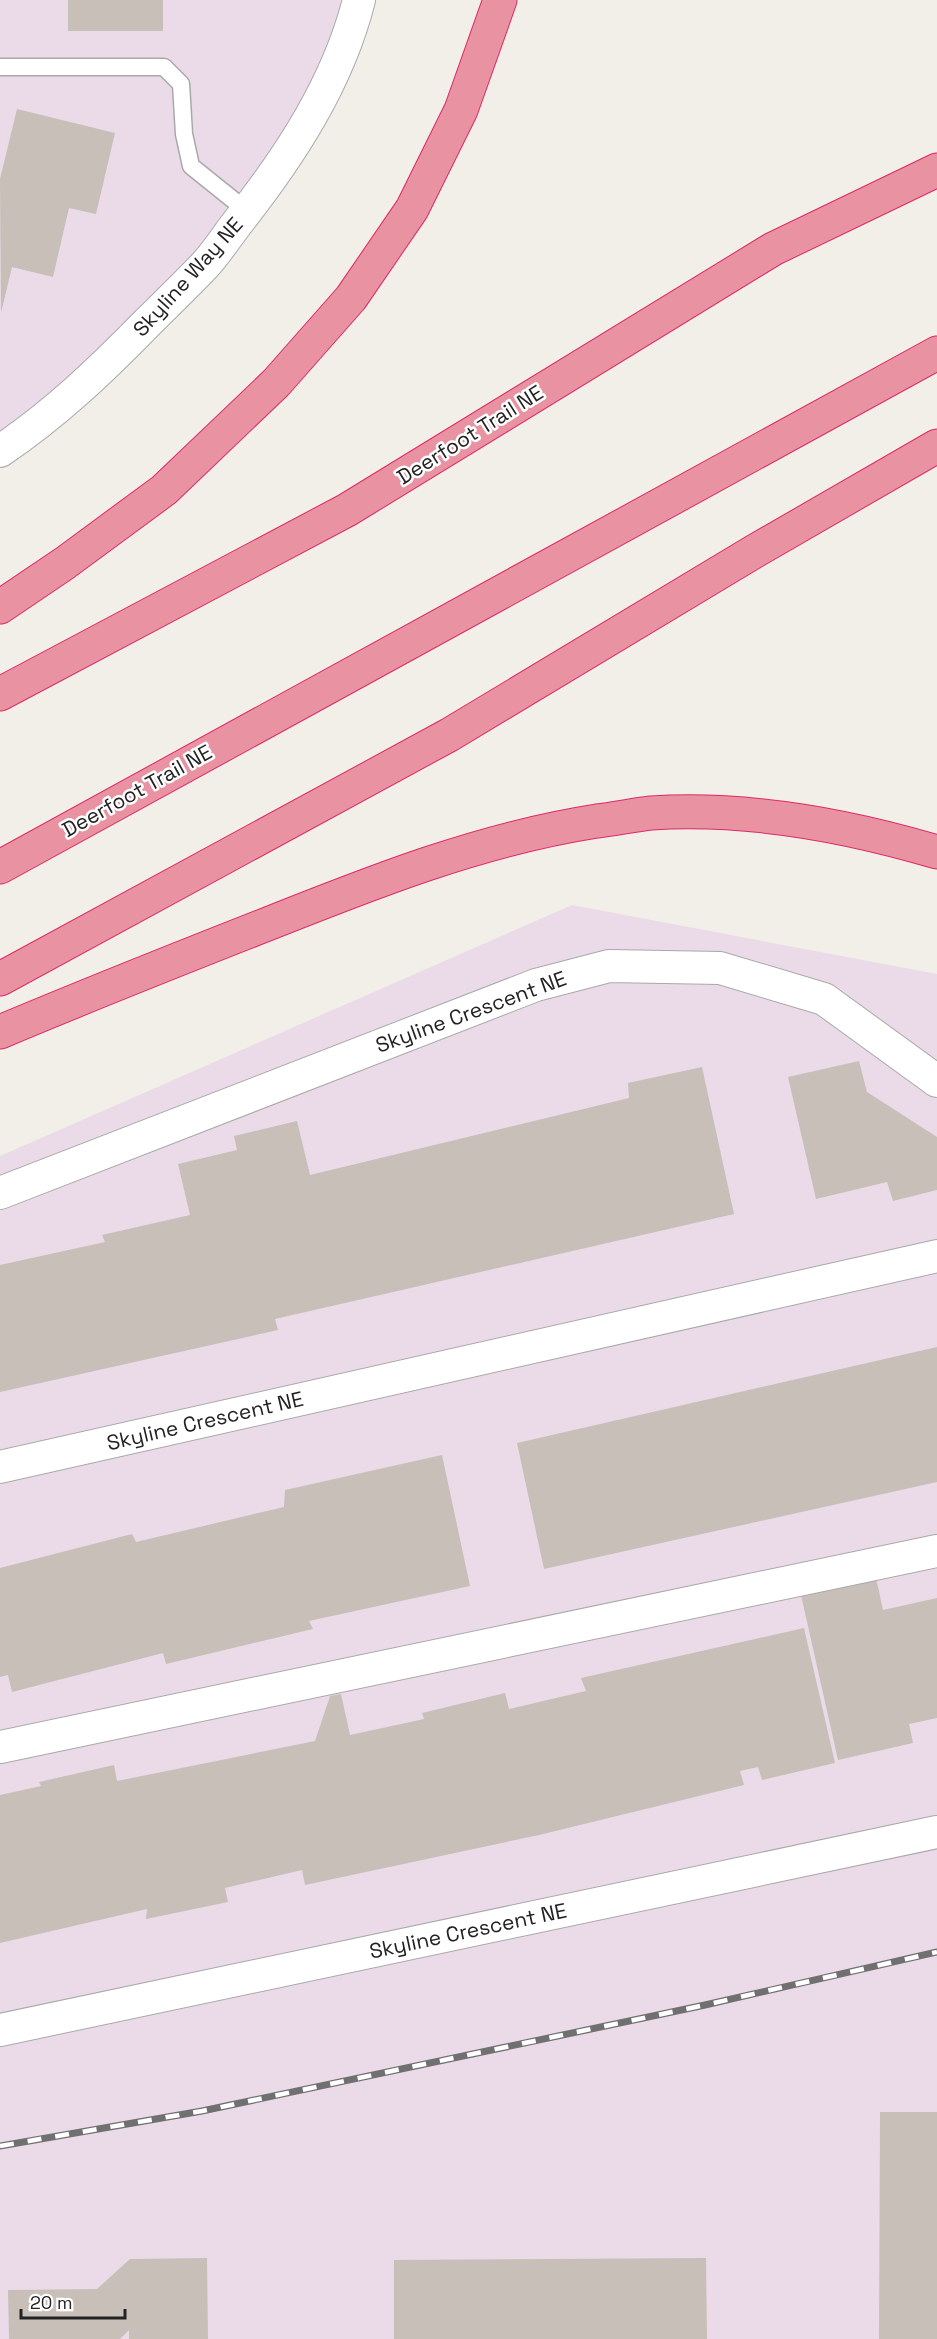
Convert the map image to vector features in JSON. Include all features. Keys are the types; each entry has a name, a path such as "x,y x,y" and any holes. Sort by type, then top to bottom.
{"highway":[{"path":"0,607 65,563 164,490 276,383 351,298 412,209 461,110 500,0"},
{"name":"Deerfoot Trail NE","path":"0,694 347,510 772,249 937,170"},
{"name":"Deerfoot Trail NE","path":"0,867 937,353"},
{"path":"0,979 449,735 755,550 937,446"},
{"path":"0,1032 342,894 480,846 551,828 650,813 723,814 794,820 873,835 937,852"}],"street":[{"name":"Skyline Way NE","path":"0,451 27,434 57,409 112,358 206,263 247,211 306,127 330,79 353,24 359,0"},
{"name":"Skyline Crescent NE","path":"0,1193 536,985 609,966 720,968 824,999 937,1081"},
{"name":"Skyline Crescent NE","path":"0,1467 937,1256"},
{"path":"0,1747 937,1551"},
{"name":"Skyline Crescent NE","path":"0,2030 937,1832"}],"lane":[{"path":"0,67 164,67 181,84 184,134 191,166 247,211"}],"shaded area":[{"path":"0,0 358,0 259,196 0,451"},
{"path":"572,905 937,974 937,2339 0,2339 0,1156"}],"building":[{"path":"68,0 163,0 163,31 68,31"},
{"path":"17,109 115,133 96,214 69,208 53,277 12,267 1,313 0,179"},
{"path":"859,1061 867,1092 937,1137 937,1190 893,1201 887,1182 816,1199 788,1077"},
{"path":"702,1067 734,1214 275,1319 278,1330 0,1392 0,1265 105,1242 102,1235 190,1215 178,1164 237,1150 234,1136 297,1121 310,1175 629,1098 628,1083"},
{"path":"937,1347 937,1482 544,1569 517,1443"},
{"path":"442,1455 470,1586 309,1621 313,1629 166,1664 163,1653 12,1692 8,1675 0,1677 0,1568 132,1534 136,1542 284,1507 285,1490"},
{"path":"876,1578 883,1610 937,1598 937,1718 909,1724 913,1743 838,1760 801,1595"},
{"path":"804,1628 835,1763 762,1780 758,1767 740,1771 744,1785 539,1835 305,1885 302,1870 225,1888 228,1902 146,1919 147,1909 0,1943 0,1795 41,1786 39,1782 114,1765 117,1781 315,1741 330,1696 341,1694 350,1735 424,1719 422,1713 505,1693 509,1709 586,1691 581,1678"},
{"path":"880,2112 937,2112 937,2339 879,2339"},
{"path":"207,2258 208,2339 129,2339 129,2330 120,2339 9,2339 8,2290 97,2289 130,2259"},
{"path":"706,2258 707,2339 394,2339 394,2260"}],"railway":[{"path":"0,2146 202,2111 705,2005 937,1952"}]}
